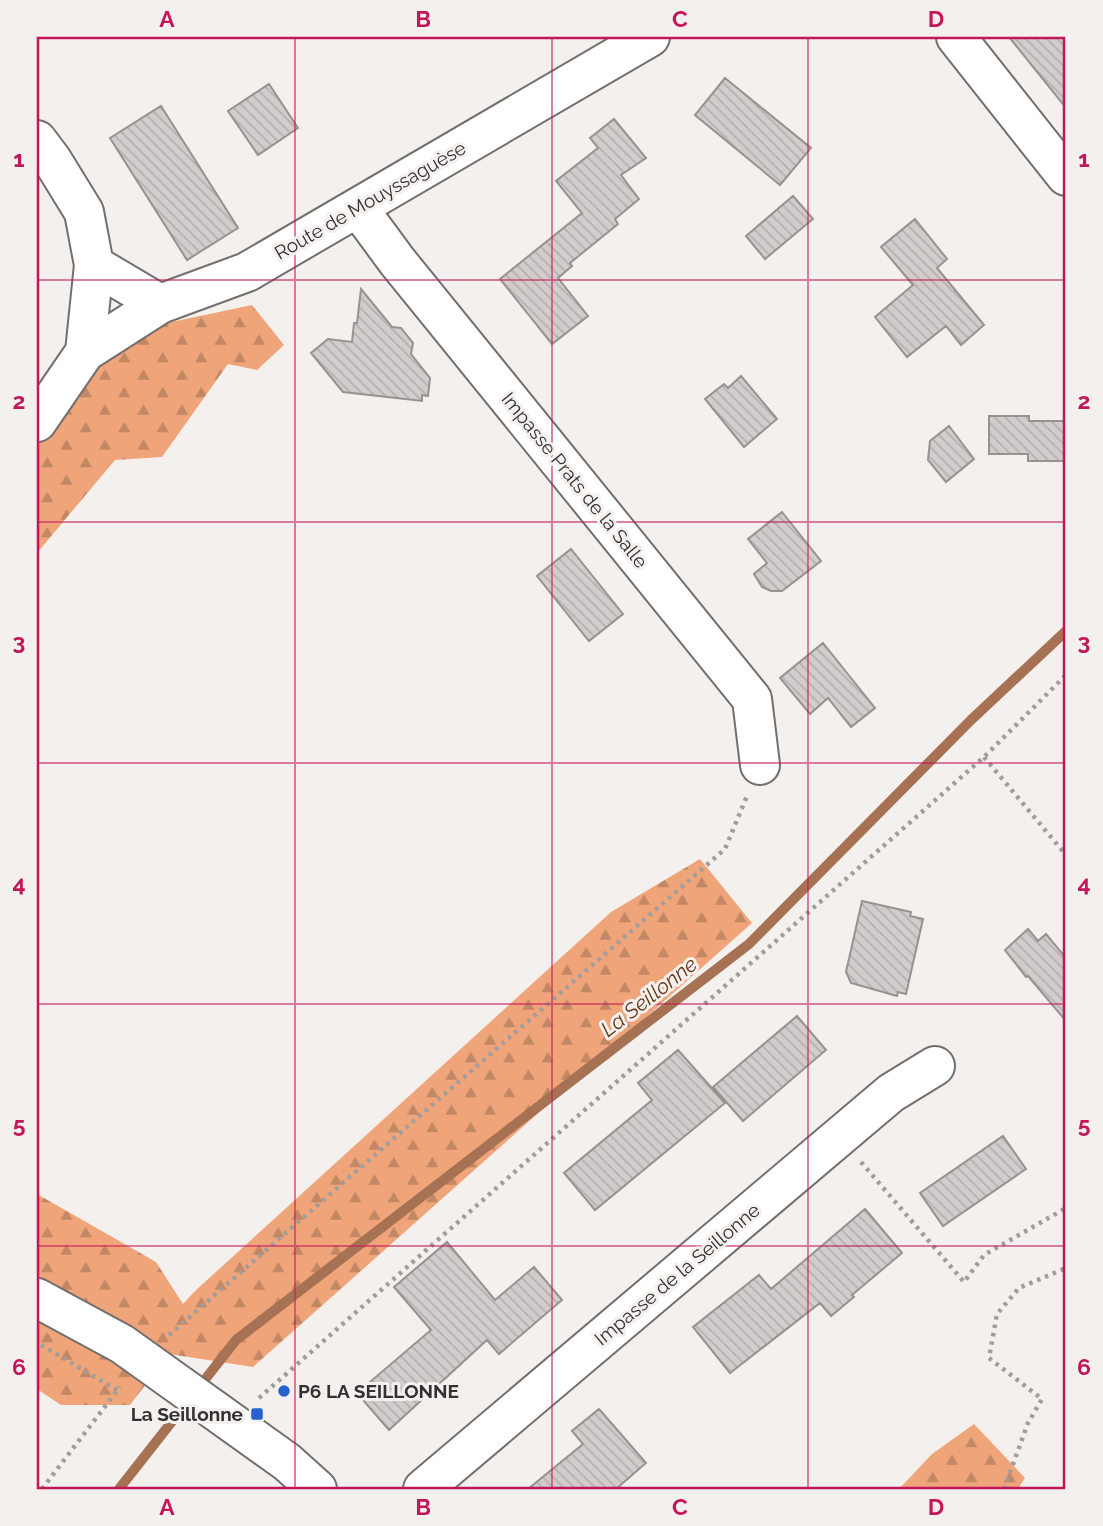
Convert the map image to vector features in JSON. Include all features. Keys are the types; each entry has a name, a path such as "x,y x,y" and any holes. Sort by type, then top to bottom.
{"street":[{"name":"Route de Mouyssaguèse","path":"86,352 160,304 247,272 650,37"},
{"path":"956,37 1066,176"},
{"path":"37,140 84,212 94,265 86,352 37,422"},
{"name":"Impasse Prats de la Salle","path":"358,208 406,272 752,699 760,765"},
{"path":"94,265 160,304"},
{"name":"Impasse de la Seillonne","path":"423,1489 891,1093 935,1066"},
{"path":"37,1298 122,1344 287,1462 317,1489"}],"path":[{"path":"225,1417 984,757 1066,675"},
{"path":"984,757 1066,855"},
{"path":"42,1489 152,1365 725,849 760,765"},
{"path":"839,1137 964,1282 984,1255 1066,1208"},
{"path":"1004,1489 1028,1423 1042,1399 989,1358 997,1314 1019,1288 1066,1268"}],"green space":[{"path":"252,305 284,345 257,370 228,364 162,457 115,460 37,553 37,410 91,339"},
{"path":"700,859 752,923 253,1367 169,1354 130,1405 61,1405 37,1389 37,1194 156,1262 183,1304 611,912"},
{"path":"974,1424 1025,1478 1018,1489 899,1489 932,1454"}],"building":[{"path":"1009,37 1066,37 1066,108"},
{"path":"725,78 811,148 780,185 695,115"},
{"path":"269,84 298,128 258,155 228,111"},
{"path":"161,106 238,228 187,260 110,138"},
{"path":"614,119 646,158 621,175 639,199 615,219 618,224 570,263 572,266 558,278 588,316 552,344 500,279 582,213 556,181 598,148 590,138"},
{"path":"793,196 813,219 765,259 746,236"},
{"path":"915,219 947,259 937,268 984,325 961,345 946,326 907,357 875,317 913,285 881,247"},
{"path":"361,289 392,327 401,328 413,343 411,354 430,378 428,396 422,395 422,401 343,392 311,353 328,339 352,342"},
{"path":"741,376 777,419 744,447 705,399 724,384 728,388"},
{"path":"989,416 1029,416 1029,421 1066,421 1066,461 1028,461 1028,454 989,454"},
{"path":"949,426 974,459 946,482 928,460 930,441"},
{"path":"782,512 821,561 782,591 771,591 762,587 754,574 767,563 748,539"},
{"path":"571,549 623,614 589,641 537,576"},
{"path":"823,643 875,708 851,727 828,698 810,714 780,678"},
{"path":"862,901 911,912 910,916 923,919 906,994 898,992 897,996 851,983 846,972"},
{"path":"1028,929 1038,941 1046,934 1066,958 1066,1021 1005,950"},
{"path":"797,1016 826,1050 743,1121 713,1087"},
{"path":"678,1050 725,1103 595,1210 564,1173 652,1100 638,1083"},
{"path":"1003,1136 1026,1169 943,1226 920,1193"},
{"path":"865,1209 902,1253 831,1316 820,1303 730,1373 693,1327 759,1275 771,1289"},
{"path":"447,1242 495,1300 534,1267 562,1300 499,1354 487,1340 389,1430 357,1393 431,1330 394,1287"},
{"path":"599,1409 646,1463 616,1489 528,1489 583,1444 572,1431"}],"waterway":[{"name":"La Seillonne","path":"119,1489 236,1340 749,944 971,720 1066,631"}],"place":[{"name":"P6 LA SEILLONNE","path":"284,1391"},
{"name":"La Seillonne","path":"257,1414"}]}
